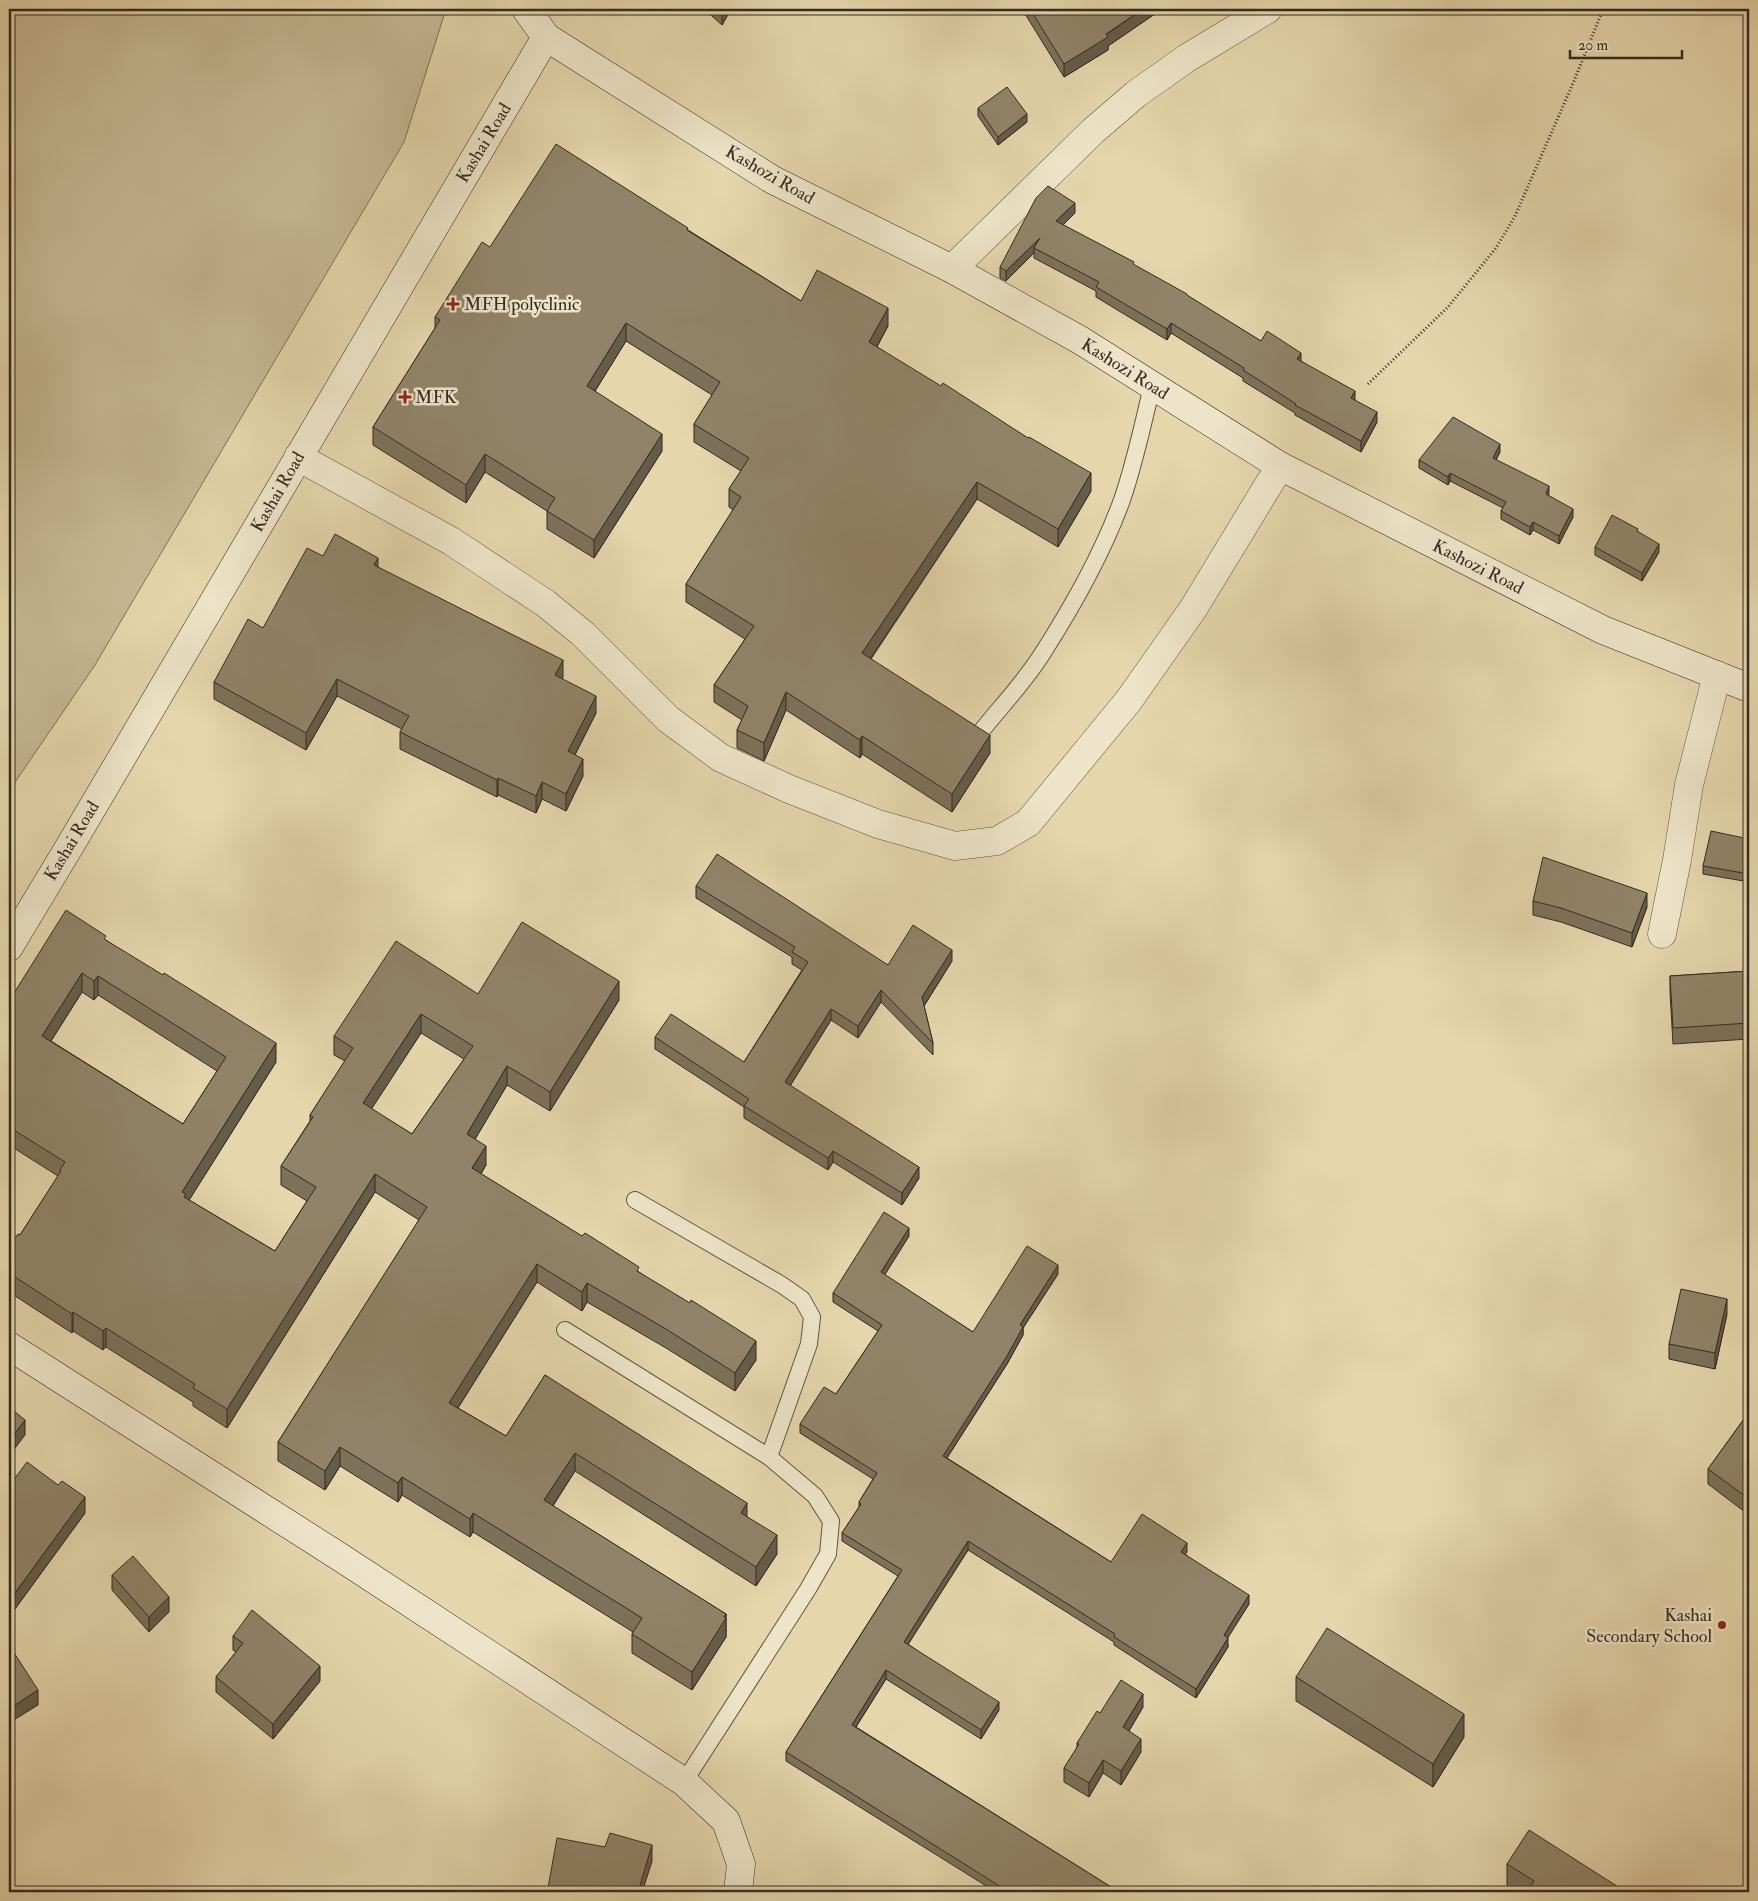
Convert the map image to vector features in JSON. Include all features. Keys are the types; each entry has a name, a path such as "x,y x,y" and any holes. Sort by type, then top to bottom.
{"street":[{"name":"Kashozi Road","path":"526,9 546,37 774,180 952,269 1080,340 1280,466 1603,630 1749,688"},
{"path":"952,269 1093,131 1136,94 1187,58 1268,9"},
{"name":"Kashai Road","path":"9,946 71,844 546,37"},
{"path":"298,457 451,541 545,603 583,634 668,719 721,758 878,824 955,846 997,841 1028,823 1129,700 1193,609 1280,466"},
{"path":"1662,934 1677,860 1689,785 1717,675"},
{"path":"9,1346 343,1559 684,1782 726,1821 741,1864 738,1892"}],"lane":[{"path":"983,729 1043,653 1080,589 1104,542 1121,501 1136,455 1152,386"},
{"path":"635,1200 782,1285 802,1300 812,1317 809,1344 769,1457"},
{"path":"565,1330 769,1457 815,1496 830,1521 828,1554 808,1589 684,1782"}],"path":[{"path":"1368,384 1448,307 1496,248 1515,216 1603,9"}],"shaded area":[{"path":"9,9 446,9 404,142 95,665 9,791"}],"building":[{"path":"1030,9 1143,9 1106,34 1108,37 1064,64"},
{"path":"1007,87 1027,114 998,137 978,108"},
{"path":"556,144 688,228 687,230 801,301 817,270 888,308 869,342 941,386 943,383 1028,438 1091,473 1058,529 977,482 862,653 990,735 952,794 862,736 860,740 786,692 764,743 737,730 748,706 714,685 754,626 686,584 741,497 729,489 749,458 694,424 720,382 626,323 587,386 662,434 594,540 547,511 555,498 485,454 466,485 373,427 440,320 435,317 482,242 490,247"},
{"path":"1048,186 1075,203 1056,221 1134,262 1133,264 1187,294 1261,341 1267,331 1301,353 1297,359 1355,391 1351,398 1377,412 1361,441 1295,405 1243,370 1244,368 1171,323 1167,329 1096,287 1099,282 1034,248 1040,238 1006,271 1000,267 1036,198"},
{"path":"1453,417 1500,444 1493,458 1549,486 1546,494 1573,509 1559,536 1533,522 1530,527 1501,511 1506,502 1450,473 1448,477 1419,460"},
{"path":"1612,515 1638,529 1637,531 1659,544 1642,573 1595,547"},
{"path":"335,534 378,558 374,565 563,660 555,675 596,696 568,751 583,759 566,794 542,782 536,796 498,778 497,780 400,732 409,716 337,679 306,733 214,682 248,619 263,628 307,548 323,556"},
{"path":"1711,831 1749,839 1749,874 1703,866"},
{"path":"717,854 888,965 913,925 952,950 922,997 933,1043 881,990 858,1026 831,1009 785,1082 919,1167 902,1193 833,1151 828,1158 744,1106 749,1099 655,1037 671,1014 744,1062 808,962 792,952 795,947 696,886"},
{"path":"1543,857 1647,893 1632,933 1561,908 1533,901"},
{"path":"66,910 106,936 104,939 163,975 164,973 276,1043 182,1192 186,1194 184,1197 275,1251 316,1187 281,1166 313,1117 310,1115 353,1048 334,1036 396,941 478,994 522,922 619,981 550,1092 507,1066 467,1134 486,1146 472,1168 582,1236 585,1233 639,1267 637,1271 690,1303 691,1300 756,1341 735,1373 666,1329 587,1283 582,1292 537,1264 449,1403 506,1436 545,1375 747,1503 741,1513 777,1535 756,1567 575,1453 544,1500 726,1614 724,1617 726,1618 692,1672 632,1634 642,1618 473,1513 470,1519 402,1477 398,1483 340,1447 325,1471 278,1442 427,1207 375,1174 227,1409 193,1388 195,1384 106,1328 103,1331 73,1312 72,1314 9,1273 9,1232 16,1237 18,1234 20,1235 65,1162 9,1127 9,1001","holes":["82,973 94,981 98,976 226,1057 183,1124 42,1036","421,1014 473,1046 412,1134 363,1103"]},
{"path":"1749,971 1749,1023 1673,1028 1670,976"},
{"path":"884,1212 909,1228 881,1272 973,1332 1027,1246 1058,1265 1020,1325 1023,1327 1007,1356 943,1456 1111,1562 1142,1514 1187,1543 1181,1552 1249,1595 1224,1635 1228,1638 1196,1689 1114,1637 1115,1634 968,1541 904,1642 999,1702 981,1730 886,1670 852,1725 1119,1892 1009,1892 786,1752 902,1570 842,1533 861,1504 859,1502 877,1473 800,1424 824,1387 836,1394 882,1325 833,1293"},
{"path":"1681,1289 1727,1299 1715,1353 1669,1344"},
{"path":"9,1407 25,1420 9,1441"},
{"path":"1749,1412 1749,1499 1708,1469"},
{"path":"27,1462 58,1485 62,1481 85,1497 12,1597 9,1594 9,1486"},
{"path":"133,1556 169,1597 149,1617 112,1575"},
{"path":"252,1610 320,1666 273,1724 216,1677 243,1643 233,1636"},
{"path":"1327,1628 1464,1714 1433,1764 1296,1677"},
{"path":"9,1645 38,1690 9,1709"},
{"path":"1121,1680 1143,1694 1123,1727 1141,1739 1121,1771 1103,1760 1089,1783 1064,1768 1097,1711 1100,1713"},
{"path":"1529,1830 1623,1890 1621,1892 1527,1892 1534,1881 1507,1864"},
{"path":"610,1833 652,1845 638,1892 564,1892 548,1888 557,1838 605,1847"}],"place":[{"name":"MFH polyclinic","path":"453,304"},
{"name":"MFK","path":"405,397"},
{"name":"Kashai Secondary School","path":"1722,1625"}]}
